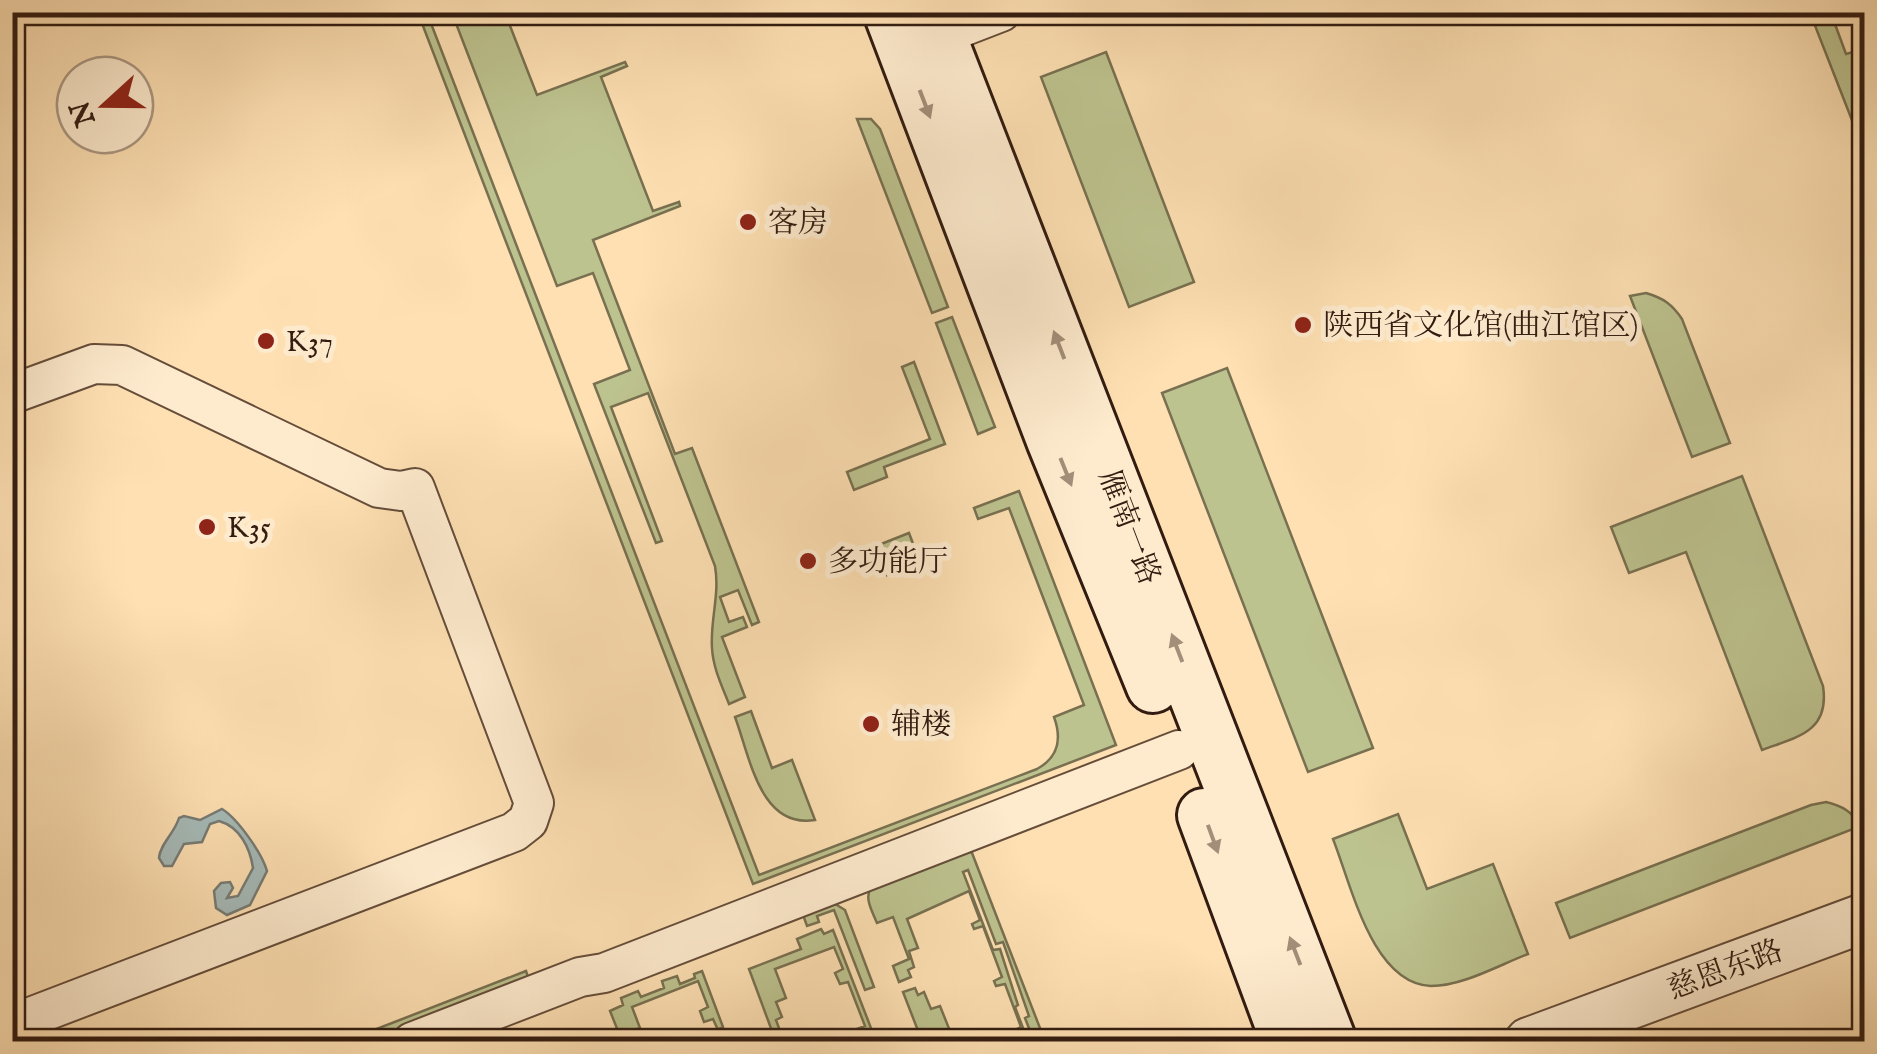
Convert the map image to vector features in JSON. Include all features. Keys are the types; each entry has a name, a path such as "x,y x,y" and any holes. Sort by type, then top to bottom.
{"main road":[{"name":"雁南一路","path":"890,12 1053,440 1179,750 1288,1042"},
{"name":"雁南一路","path":"935,24 1330,1042"}],"street":[{"path":"935,24 1002,12"},
{"path":"12,394 94,364 122,365 375,486 393,490 416,488 534,803 528,821 514,832 12,1024"},
{"path":"412,1042 580,977 604,973 1179,750"},
{"name":"慈恩东路","path":"1530,1042 1864,918"}],"green space":[{"path":"418,13 427,13 759,875 1037,769 1050,759 1058,740 1054,717 1084,705 1009,508 978,519 974,508 1019,491 1116,745 753,884"},
{"path":"452,13 505,13 537,95 625,62 627,66 601,77 653,211 679,202 680,206 593,240 675,454 692,448 759,622 752,625 738,590 720,597 729,622 743,617 747,627 722,637 745,697 729,704 713,655 715,566 648,393 611,407 662,541 656,543 594,384 630,370 593,273 557,286"},
{"path":"1832,16 1846,54 1853,52 1864,81 1864,125 1855,128 1814,23"},
{"path":"1106,52 1194,282 1129,307 1041,77"},
{"path":"857,119 871,119 880,129 948,307 932,313"},
{"path":"1646,293 1667,302 1682,319 1730,443 1692,457 1630,296"},
{"path":"952,317 995,427 978,434 936,323"},
{"path":"914,362 945,444 884,467 887,477 854,490 847,472 930,439 902,367"},
{"path":"1227,368 1373,748 1308,772 1162,393"},
{"path":"1742,476 1823,686 1824,701 1816,723 1799,736 1762,750 1686,552 1629,573 1611,527"},
{"path":"909,533 920,562 887,575 876,546"},
{"path":"751,711 772,768 792,760 815,820 796,820 781,813 760,787 735,717"},
{"path":"1826,802 1846,810 1861,826 1570,938 1556,903"},
{"path":"1398,814 1427,889 1493,864 1528,954 1443,985 1411,981 1393,969 1367,929 1333,839"},
{"path":"966,850 972,853 1045,1041 1034,1041 1003,942 996,944 968,870 963,872 993,950 1000,949 1028,1041 1024,1033 1016,1036 1013,1031 1021,1027 1005,984 996,986 994,981 1002,977 983,926 974,929 972,924 980,920 969,891 907,919 918,948 909,951 914,967 908,970 911,977 899,982 893,966 909,959 893,917 877,923 869,900 871,887"},
{"path":"832,902 845,910 874,987 865,990 834,910 817,916 819,922 807,926 802,912"},
{"path":"821,929 824,934 833,930 876,1041 862,1041 857,1029 865,1026 848,982 840,984 835,973 843,969 834,947 775,969 786,998 776,1002 782,1017 776,1020 779,1028 772,1031 749,969 801,949 797,939"},
{"path":"526,971 529,980 370,1041 343,1042"},
{"path":"702,971 723,1027 719,1029 723,1041 713,1019 704,1022 700,1011 708,1007 698,981 632,1007 640,1028 632,1031 635,1041 622,1041 610,1011 623,1005 621,998 638,991 641,997 664,988 662,981 677,976 680,984"},
{"path":"915,988 918,995 924,992 931,1009 940,1006 954,1041 922,1041 903,992"}],"shaded area":[{"path":"222,809 248,837 267,871 250,905 227,915 216,908 214,891 221,883 230,882 233,888 227,898 238,896 253,868 246,846 233,828 219,821 210,824 202,842 184,844 172,866 164,866 159,858 179,818 200,820"}],"place":[{"name":"客房","path":"748,222"},
{"name":"陕西省文化馆(曲江馆区)","path":"1303,325"},
{"name":"K37","path":"266,341"},
{"name":"K35","path":"207,527"},
{"name":"多功能厅","path":"808,561"},
{"name":"辅楼","path":"871,724"}]}
